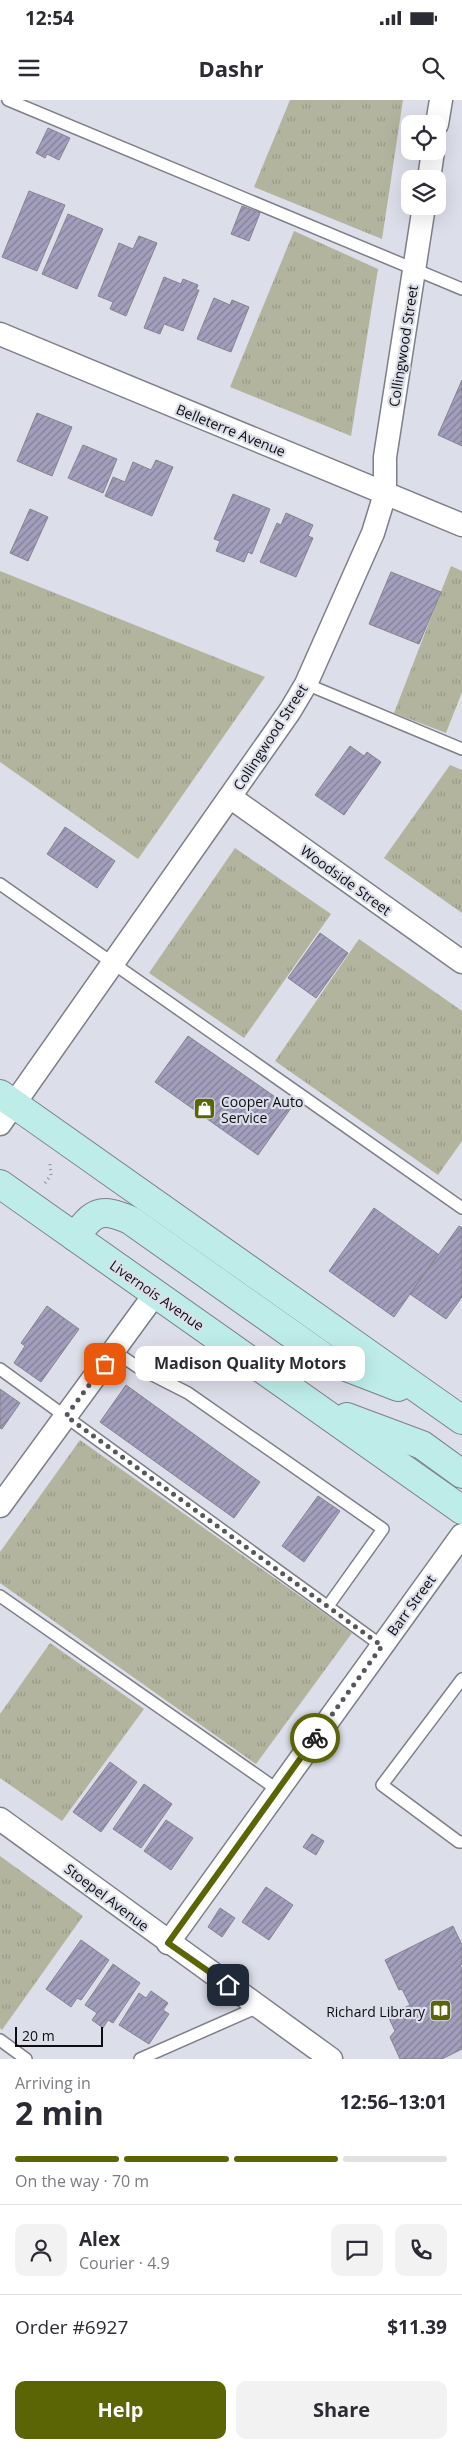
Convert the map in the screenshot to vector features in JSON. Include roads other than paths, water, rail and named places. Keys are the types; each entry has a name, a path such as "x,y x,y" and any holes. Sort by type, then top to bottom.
{"main road":[{"path":"5,1107 462,1420"},
{"name":"Livernois Avenue","path":"0,1184 462,1510"},
{"path":"75,1237 87,1220 98,1214 105,1212 130,1220 328,1360 438,1403"},
{"path":"310,1404 422,1445 462,1474"}],"street":[{"path":"438,115 440,100"},
{"name":"Collingwood Street","path":"5,1107 113,963 290,711 306,684 373,534 385,494 385,457 423,215"},
{"name":"Belleterre Avenue","path":"0,334 462,525"},
{"name":"Woodside Street","path":"230,797 462,962"},
{"path":"0,1506 155,1294"},
{"name":"Barr Street","path":"168,1943 462,1534"},
{"name":"Stoepel Avenue","path":"0,1819 168,1943 331,2059"}],"lane":[{"path":"8,100 462,289"},
{"path":"306,684 462,749"},
{"path":"0,884 462,1208"},
{"path":"114,1351 139,1368 188,1393 383,1529 328,1606"},
{"path":"0,1369 382,1646"},
{"path":"0,1596 278,1790"},
{"path":"462,1678 382,1786 459,1842 462,1842"},
{"path":"140,2059 258,2007"},
{"path":"0,2040 26,2059"}],"place":[{"name":"Cooper Auto Service","path":"205,1109"},
{"name":"Madison Quality Motors","path":"105,1364"},
{"name":"Richard Library","path":"441,2011"}]}
